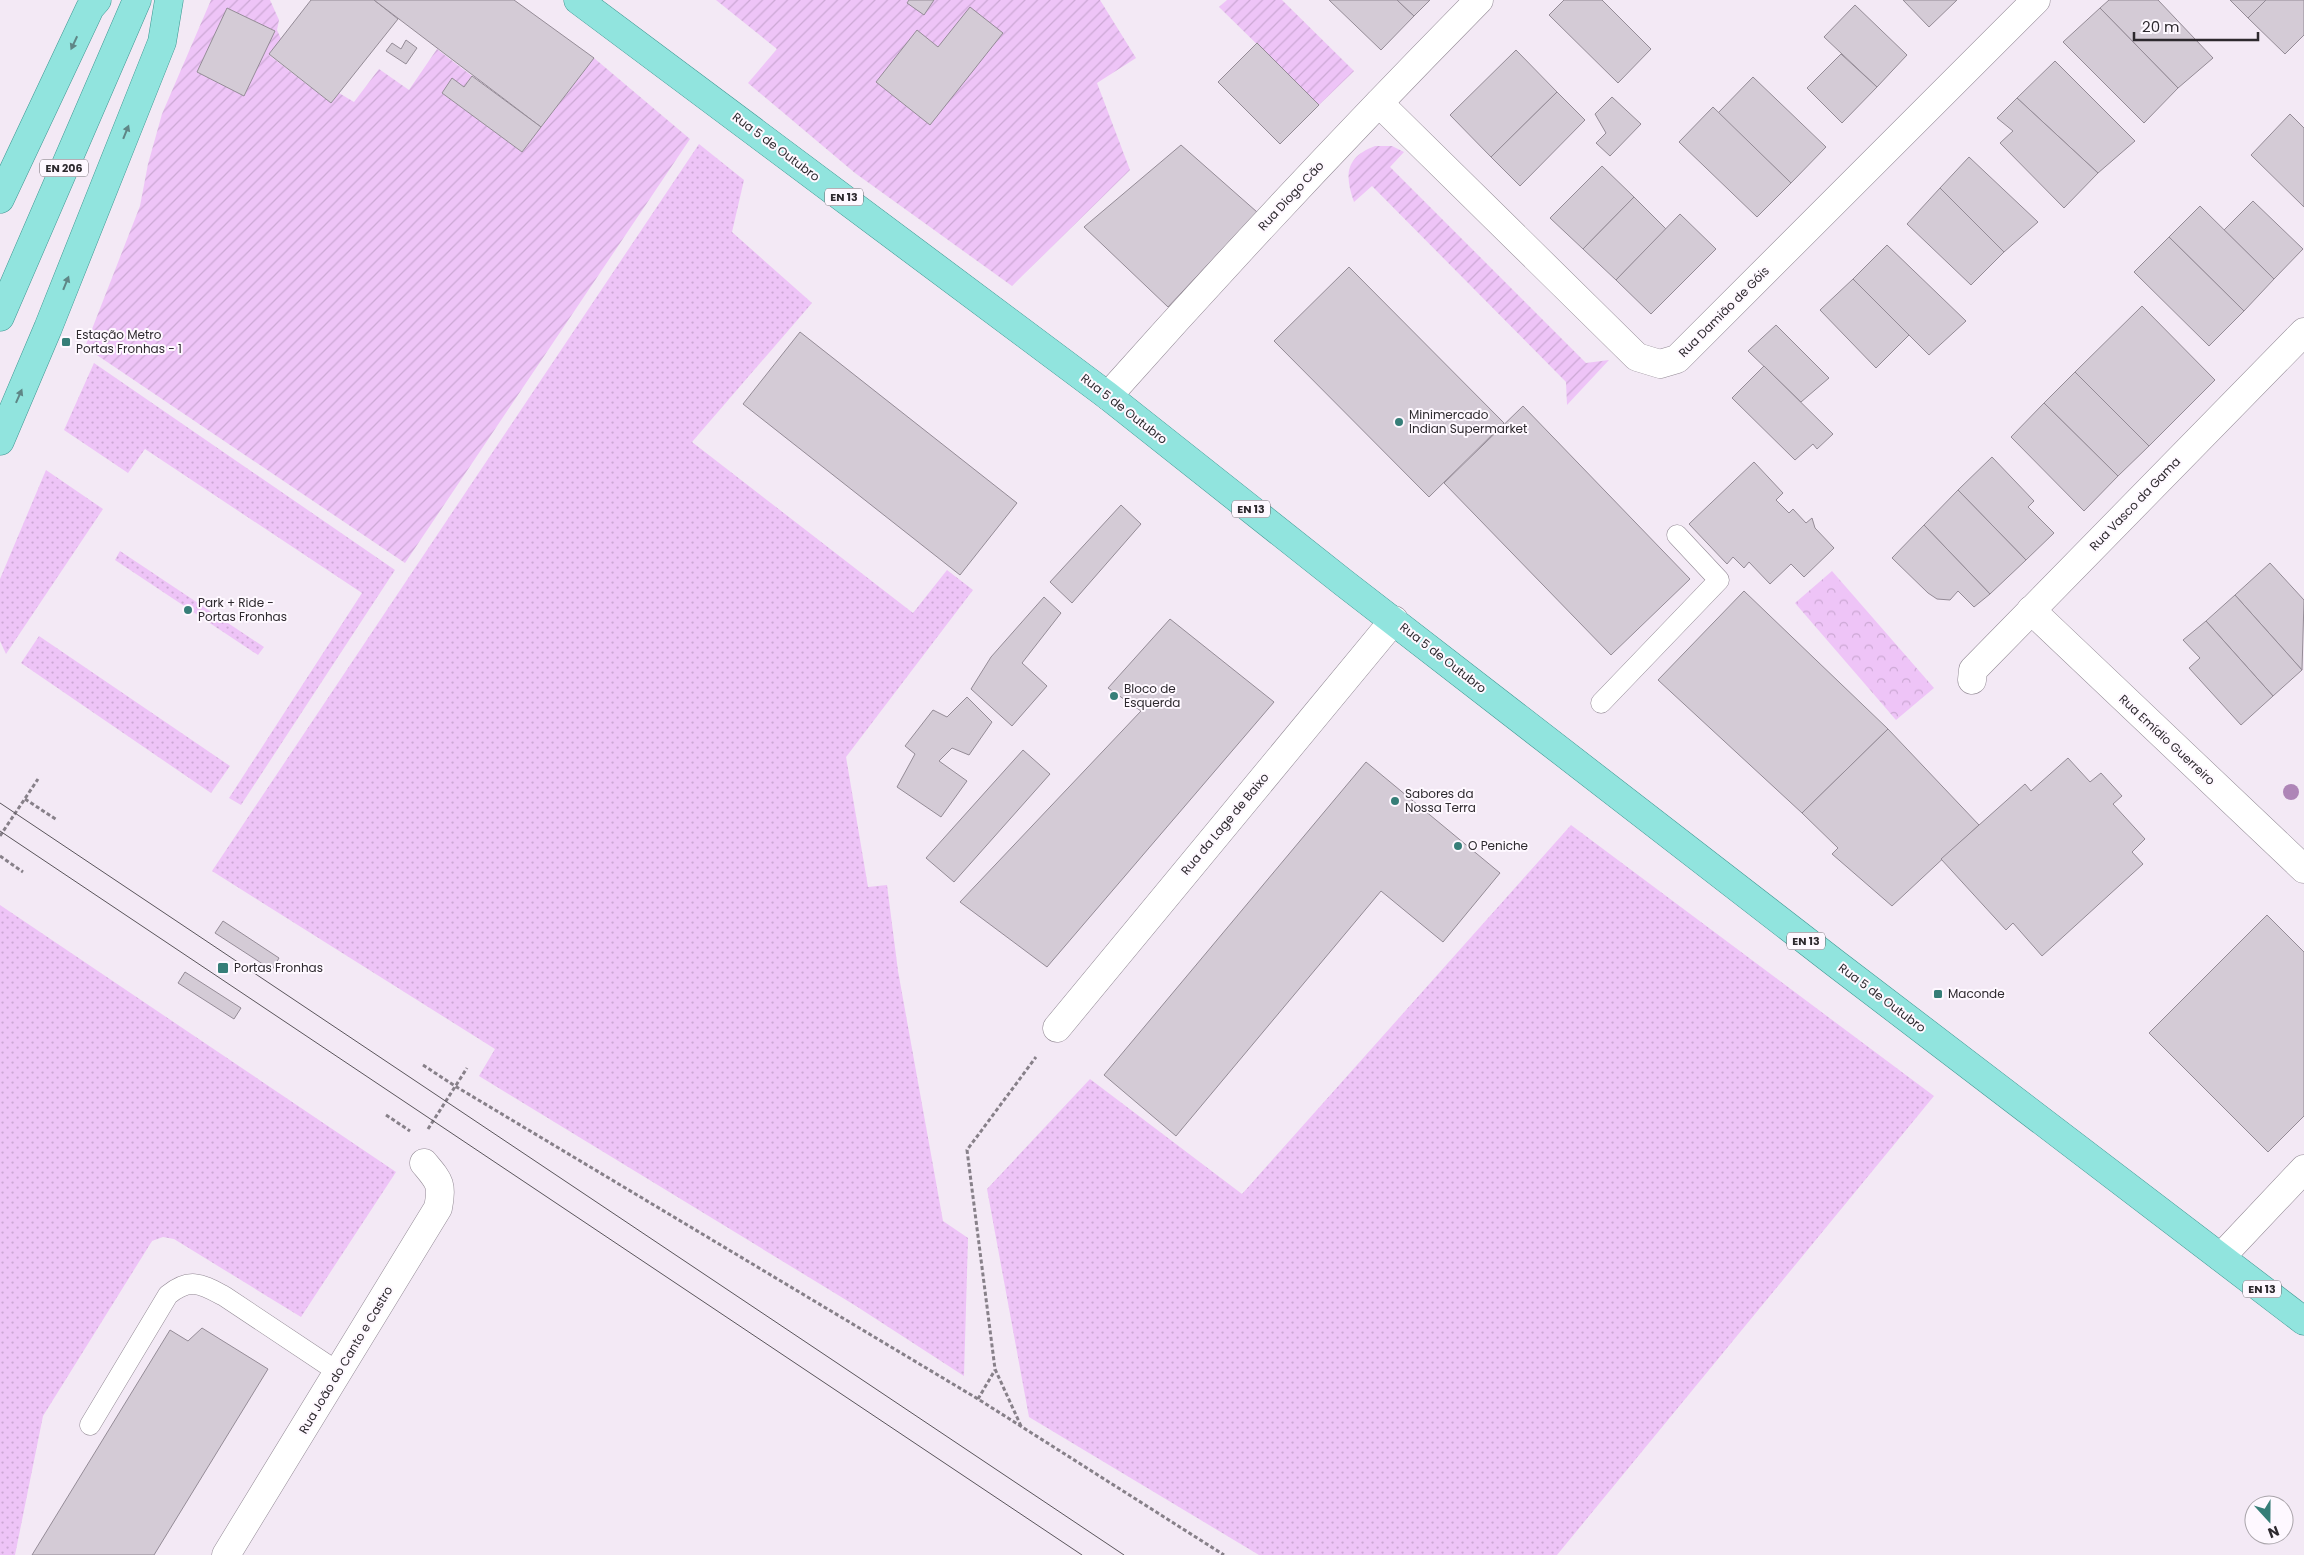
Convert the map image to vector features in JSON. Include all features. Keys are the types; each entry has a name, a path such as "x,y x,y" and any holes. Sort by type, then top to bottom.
{"main road":[{"path":"0,199 90,8 97,0"},
{"name":"EN 206","path":"0,317 137,0"},
{"path":"0,441 48,328 162,42 169,0"},
{"name":"Rua 5 de Outubro","path":"578,0 1108,396 1344,583 1835,963 2304,1321"}],"street":[{"name":"Rua Diogo Cão","path":"1108,396 1379,103 1479,0"},
{"name":"Rua Damião de Góis","path":"1379,103 1637,357 1660,364 1677,359 2036,0"},
{"name":"Rua Vasco da Gama","path":"1972,680 1973,670 2304,332"},
{"name":"Rua Emídio Guerreiro","path":"2031,610 2304,869"},
{"name":"Rua da Lage de Baixo","path":"1056,1028 1394,620"},
{"name":"Rua João do Canto e Castro","path":"226,1555 438,1208 442,1191 437,1178 424,1163"},
{"path":"2221,1257 2304,1169"}],"lane":[{"path":"1601,702 1719,580 1677,535"},
{"path":"90,1425 168,1295 177,1287 192,1282 224,1296 338,1372"}],"path":[{"path":"0,836 38,779"},
{"path":"25,799 56,820"},
{"path":"0,856 23,872"},
{"path":"1021,1427 995,1369 967,1150 1056,1028"},
{"path":"423,1065 455,1086 978,1398 1224,1555"},
{"path":"425,1132 467,1068"},
{"path":"386,1115 414,1134"},
{"path":"978,1398 995,1369"}],"green space":[{"path":"211,0 270,0 279,20 277,30 281,39 269,55 331,103 339,93 354,102 379,69 409,90 437,49 472,76 464,87 452,78 442,93 522,152 594,58 690,139 405,563 85,347 140,206 148,164 162,114","holes":["227,8 275,31 244,95 197,72"]},
{"path":"716,0 1100,0 1136,58 1097,83 1130,170 1012,286 855,173 748,83 777,49"},
{"path":"1227,0 1282,0 1354,71 1319,105 1219,7"},
{"path":"699,144 744,180 732,232 812,303 692,442 913,613 947,570 973,590 846,757 868,887 887,885 898,971 943,1221 968,1238 964,1376 856,1306 479,1076 495,1049 212,871"},
{"path":"1375,146 1392,146 1404,152 1390,167 1586,363 1609,360 1567,405 1566,382 1372,186 1354,202 1349,183 1350,168 1358,155"},
{"path":"94,363 395,570 241,805 229,798 362,593 145,449 128,473 64,430"},
{"path":"46,470 103,509 6,654 0,641 0,579"},
{"path":"120,551 264,647 258,655 115,560"},
{"path":"1832,571 1934,688 1896,720 1795,603"},
{"path":"39,636 230,766 211,793 21,663"},
{"path":"1571,825 1934,1096 1557,1555 1259,1555 1029,1417 987,1189 1090,1079 1242,1194"},
{"path":"0,905 396,1172 301,1317 174,1239 163,1237 152,1241 43,1416 15,1555 0,1555"}],"building":[{"path":"311,0 374,0 398,19 331,103 269,54"},
{"path":"374,0 514,0 594,58 541,127"},
{"path":"909,0 934,0 924,15 907,3"},
{"path":"1329,0 1397,0 1414,16 1381,50"},
{"path":"1397,0 1430,0 1414,16"},
{"path":"1564,0 1602,0 1651,49 1618,83 1549,15"},
{"path":"1903,0 1957,0 1929,27"},
{"path":"2109,0 2158,0 2213,58 2178,88 2100,8"},
{"path":"2230,0 2266,0 2248,18"},
{"path":"2266,0 2304,0 2304,35 2285,54 2248,18"},
{"path":"1855,5 1907,55 1877,87 1824,37"},
{"path":"970,7 1003,33 930,125 876,82 917,30 938,47"},
{"path":"227,8 275,31 244,96 197,72"},
{"path":"2100,8 2178,88 2144,123 2063,42"},
{"path":"406,40 417,48 406,64 386,51 392,43 401,49"},
{"path":"1257,43 1319,105 1280,144 1218,82"},
{"path":"1516,50 1557,92 1491,157 1450,115"},
{"path":"1841,54 1877,87 1842,123 1807,88"},
{"path":"2055,61 2135,141 2098,173 2017,98"},
{"path":"472,76 541,127 522,152 442,93 452,78 464,87"},
{"path":"1753,77 1826,147 1791,183 1718,113"},
{"path":"1557,92 1585,120 1520,186 1491,157"},
{"path":"1612,97 1641,124 1610,156 1596,143 1606,133 1595,114"},
{"path":"2017,98 2098,173 2064,208 2000,143 2013,131 1997,118"},
{"path":"1713,107 1791,183 1757,217 1679,142"},
{"path":"2290,114 2304,128 2304,207 2251,155"},
{"path":"1181,145 1257,212 1168,307 1084,227"},
{"path":"1969,157 2038,222 2004,252 1940,188"},
{"path":"1602,166 1634,197 1583,249 1550,218"},
{"path":"1940,188 2004,252 1971,285 1907,224"},
{"path":"1634,197 1666,229 1616,280 1583,249"},
{"path":"2253,201 2303,249 2274,279 2224,230"},
{"path":"2200,206 2274,279 2244,311 2169,237"},
{"path":"1680,214 1716,249 1651,314 1616,280"},
{"path":"2169,237 2244,311 2209,346 2134,272"},
{"path":"1887,245 1966,321 1929,355 1853,279"},
{"path":"1349,267 1504,423 1429,497 1274,341"},
{"path":"1853,279 1909,335 1876,368 1820,310"},
{"path":"2142,306 2215,380 2149,446 2075,372"},
{"path":"1776,325 1829,378 1801,402 1748,351"},
{"path":"800,332 1017,503 960,575 743,404"},
{"path":"1764,366 1833,434 1817,449 1813,444 1795,460 1732,398"},
{"path":"2075,372 2149,446 2118,476 2044,403"},
{"path":"2044,403 2118,476 2084,511 2011,437"},
{"path":"1523,406 1690,579 1611,655 1444,483"},
{"path":"1992,457 2034,501 2028,507 2054,533 2026,560 1958,490"},
{"path":"1754,462 1783,493 1776,500 1789,513 1793,509 1806,523 1812,518 1815,528 1834,548 1804,577 1791,564 1770,584 1749,562 1744,568 1733,557 1727,564 1689,524"},
{"path":"1958,490 2026,560 1990,594 1924,525"},
{"path":"1121,505 1141,524 1072,603 1050,582"},
{"path":"1924,525 1990,594 1974,607 1958,591 1950,600 1937,599 1928,593 1892,558"},
{"path":"2270,563 2304,600 2302,670 2235,595"},
{"path":"1744,591 1888,729 1802,813 1658,680"},
{"path":"2235,595 2302,670 2273,696 2206,621"},
{"path":"1044,597 1061,613 1022,663 1047,686 1012,726 971,689 991,657"},
{"path":"1170,619 1274,702 1047,967 960,902 1141,711 1108,688"},
{"path":"2206,621 2273,696 2241,725 2189,668 2200,658 2183,640"},
{"path":"967,697 992,722 969,755 952,748 939,761 967,781 941,817 897,787 915,754 905,746 933,710 947,717"},
{"path":"1888,729 1979,825 1892,906 1832,854 1838,848 1802,813"},
{"path":"1023,750 1050,774 954,882 926,858"},
{"path":"2068,758 2090,782 2101,773 2122,796 2113,804 2145,839 2132,852 2143,864 2042,956 2013,923 2006,930 1941,859 2025,784 2031,791"},
{"path":"1366,762 1500,873 1443,942 1381,891 1176,1136 1104,1075"},
{"path":"2267,915 2304,952 2304,1116 2268,1152 2149,1033"},
{"path":"223,921 279,958 272,970 215,933"},
{"path":"185,972 241,1008 234,1019 178,983"},
{"path":"202,1328 268,1369 154,1555 32,1555 170,1330 188,1341"}],"tram line":[{"path":"0,803 1124,1555"},
{"path":"0,831 1082,1555"}],"place":[{"name":"Estação Metro Portas Fronhas - 1","path":"66,342"},
{"name":"Minimercado Indian Supermarket","path":"1399,422"},
{"name":"Park + Ride - Portas Fronhas","path":"188,610"},
{"name":"Bloco de Esquerda","path":"1114,696"},
{"name":"Sabores da Nossa Terra","path":"1395,801"},
{"name":"O Peniche","path":"1458,846"},
{"name":"Portas Fronhas","path":"223,968"},
{"name":"Maconde","path":"1938,994"}]}
